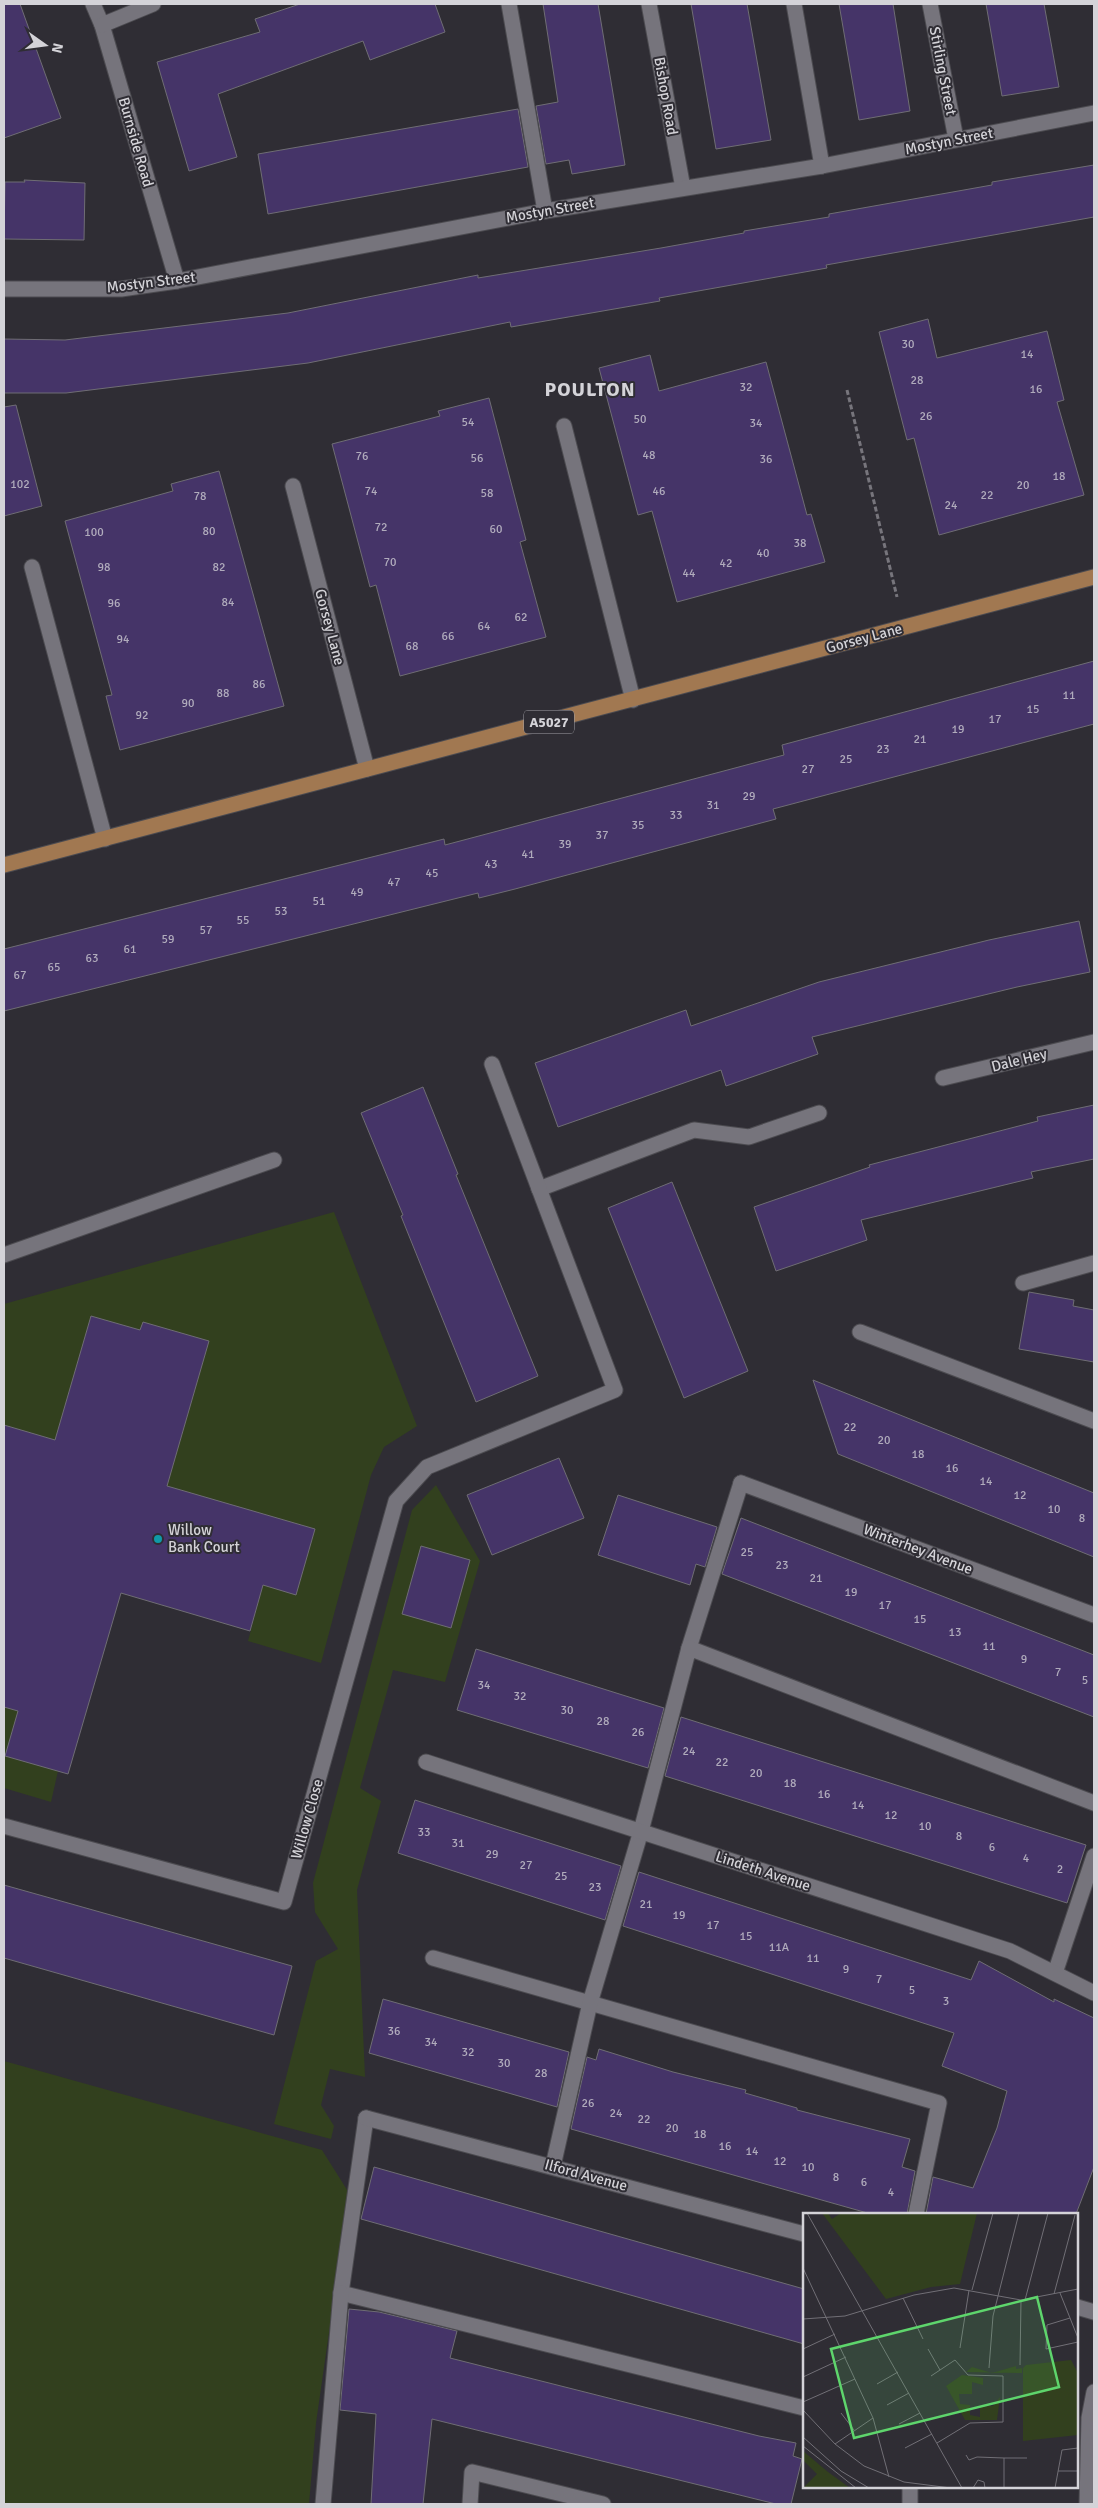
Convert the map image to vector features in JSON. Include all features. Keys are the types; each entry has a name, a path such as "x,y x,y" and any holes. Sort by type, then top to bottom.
{"main road":[{"name":"Gorsey Lane","path":"4,865 1094,577"}],"street":[{"name":"Burnside Road","path":"93,4 102,25 177,281"},
{"path":"102,25 153,4"},
{"path":"508,4 545,211"},
{"name":"Bishop Road","path":"649,4 682,188"},
{"path":"794,4 822,166"},
{"name":"Stirling Street","path":"930,4 956,139"},
{"name":"Mostyn Street","path":"4,289 121,289 177,281 545,211 822,166 1094,113"},
{"path":"564,426 633,700"},
{"name":"Gorsey Lane","path":"293,486 367,769"},
{"path":"32,566 105,839"},
{"name":"Dale Hey","path":"943,1078 1094,1042"},
{"path":"492,1064 539,1189 694,1130 749,1137 819,1113"},
{"path":"4,1255 274,1160"},
{"name":"Willow Close","path":"4,1826 284,1902 396,1501 427,1467 615,1390 539,1189"},
{"path":"1023,1283 1094,1264"},
{"path":"860,1332 1094,1421"},
{"name":"Winterhey Avenue","path":"689,1648 741,1483 1094,1616"},
{"path":"553,2166 590,2003 641,1831 689,1648 1094,1803"},
{"name":"Lindeth Avenue","path":"426,1762 1010,1951 1094,1993"},
{"path":"1055,1973 1094,1856"},
{"path":"433,1958 939,2103 916,2213"},
{"name":"Ilford Avenue","path":"341,2293 366,2118 803,2234"},
{"path":"322,2504 341,2293 803,2408"},
{"path":"1078,2307 1094,2312"},
{"path":"1087,2504 1089,2418 1094,2392"},
{"path":"470,2504 472,2472 603,2504"},
{"path":"910,2488 910,2504"}],"path":[{"path":"847,390 904,627"}],"green space":[{"path":"334,1212 417,1426 384,1447 371,1475 321,1663 248,1641 263,1585 296,1594 315,1529 167,1486 209,1341 143,1322 140,1330 91,1316 55,1440 4,1425 4,1304"},
{"path":"436,1485 480,1561 445,1682 393,1670 360,1788 381,1801 357,1890 365,2077 330,2069 321,2105 334,2126 331,2139 274,2124 316,1961 338,1949 315,1912 313,1883 412,1510"},
{"path":"4,1707 18,1711 5,1756 58,1771 51,1802 4,1788"},
{"path":"4,2061 322,2150 349,2193 316,2423 309,2504 4,2504"}],"building":[{"path":"4,4 20,4 61,118 4,138"},
{"path":"300,4 435,4 445,32 370,60 363,41 218,94 237,157 189,171 157,62 260,32 255,19"},
{"path":"543,4 598,4 625,165 572,174 569,160 546,164 536,106 558,102"},
{"path":"691,4 747,4 771,140 716,149"},
{"path":"839,4 893,4 910,111 859,120"},
{"path":"986,4 1044,4 1059,87 1002,96"},
{"path":"518,109 528,167 268,214 258,154"},
{"path":"1094,165 1094,217 826,265 827,268 659,298 660,301 511,327 510,322 308,363 66,393 4,393 4,339 65,340 288,313 478,275 478,278 744,233 744,231 829,217 829,214 992,185 992,182"},
{"path":"24,180 85,183 84,240 4,239 5,182 25,182"},
{"path":"928,319 937,358 1047,331 1064,400 1057,402 1084,495 939,535 914,438 907,440 879,332"},
{"path":"650,355 659,391 766,362 807,515 811,514 825,562 677,602 652,511 638,515 599,368"},
{"path":"489,398 526,540 520,542 546,637 400,676 376,585 370,587 332,444 440,416 438,411"},
{"path":"16,405 42,506 4,516 4,407"},
{"path":"219,471 284,706 120,750 106,696 112,695 65,521 173,491 171,484"},
{"path":"1094,661 1094,724 773,809 776,819 515,889 479,898 478,893 4,1011 4,949 444,839 445,845 784,755 782,745"},
{"path":"1079,921 1090,972 1017,987 812,1037 818,1054 726,1086 721,1070 558,1127 535,1063 686,1010 691,1026 819,982 989,940"},
{"path":"423,1087 458,1174 456,1175 538,1376 476,1402 361,1113"},
{"path":"1094,1105 1094,1159 1031,1172 1033,1178 861,1220 867,1240 776,1271 754,1207 870,1167 869,1165 1038,1121 1037,1117"},
{"path":"672,1182 748,1371 684,1398 608,1208"},
{"path":"1029,1292 1074,1300 1073,1306 1094,1310 1094,1362 1019,1349"},
{"name":"Willow Bank Court","path":"91,1316 140,1330 143,1322 209,1341 167,1486 315,1529 296,1595 263,1585 250,1631 121,1593 68,1774 5,1756 18,1711 4,1707 4,1425 55,1440"},
{"path":"813,1380 1094,1493 1094,1557 838,1454"},
{"path":"559,1458 584,1518 492,1555 467,1495"},
{"path":"618,1495 717,1527 705,1567 696,1564 690,1585 598,1555"},
{"path":"741,1518 1094,1655 1094,1717 722,1574"},
{"path":"421,1546 470,1560 451,1628 402,1614"},
{"path":"476,1649 664,1708 648,1768 457,1710"},
{"path":"681,1717 1086,1845 1067,1903 665,1776"},
{"path":"415,1800 621,1866 605,1920 398,1853"},
{"path":"639,1872 971,1980 979,1961 1054,2002 1054,1999 1094,2018 1094,2167 1076,2213 926,2213 933,2177 973,2188 997,2128 1007,2091 942,2066 954,2033 623,1926"},
{"path":"4,1885 292,1966 274,2035 4,1958"},
{"path":"383,1999 569,2052 557,2107 369,2053"},
{"path":"599,2049 673,2072 746,2090 745,2093 797,2108 797,2110 910,2139 902,2167 915,2171 907,2213 867,2213 571,2129 587,2057 596,2060"},
{"path":"374,2167 803,2289 803,2344 361,2219"},
{"path":"349,2309 379,2312 457,2331 450,2358 759,2436 796,2443 793,2456 802,2459 791,2504 776,2504 432,2419 423,2504 371,2504 376,2414 340,2410"}],"place":[{"name":"Willow Bank Court","path":"158,1539"}],"district":[{"name":"POULTON","path":"590,389"}]}
